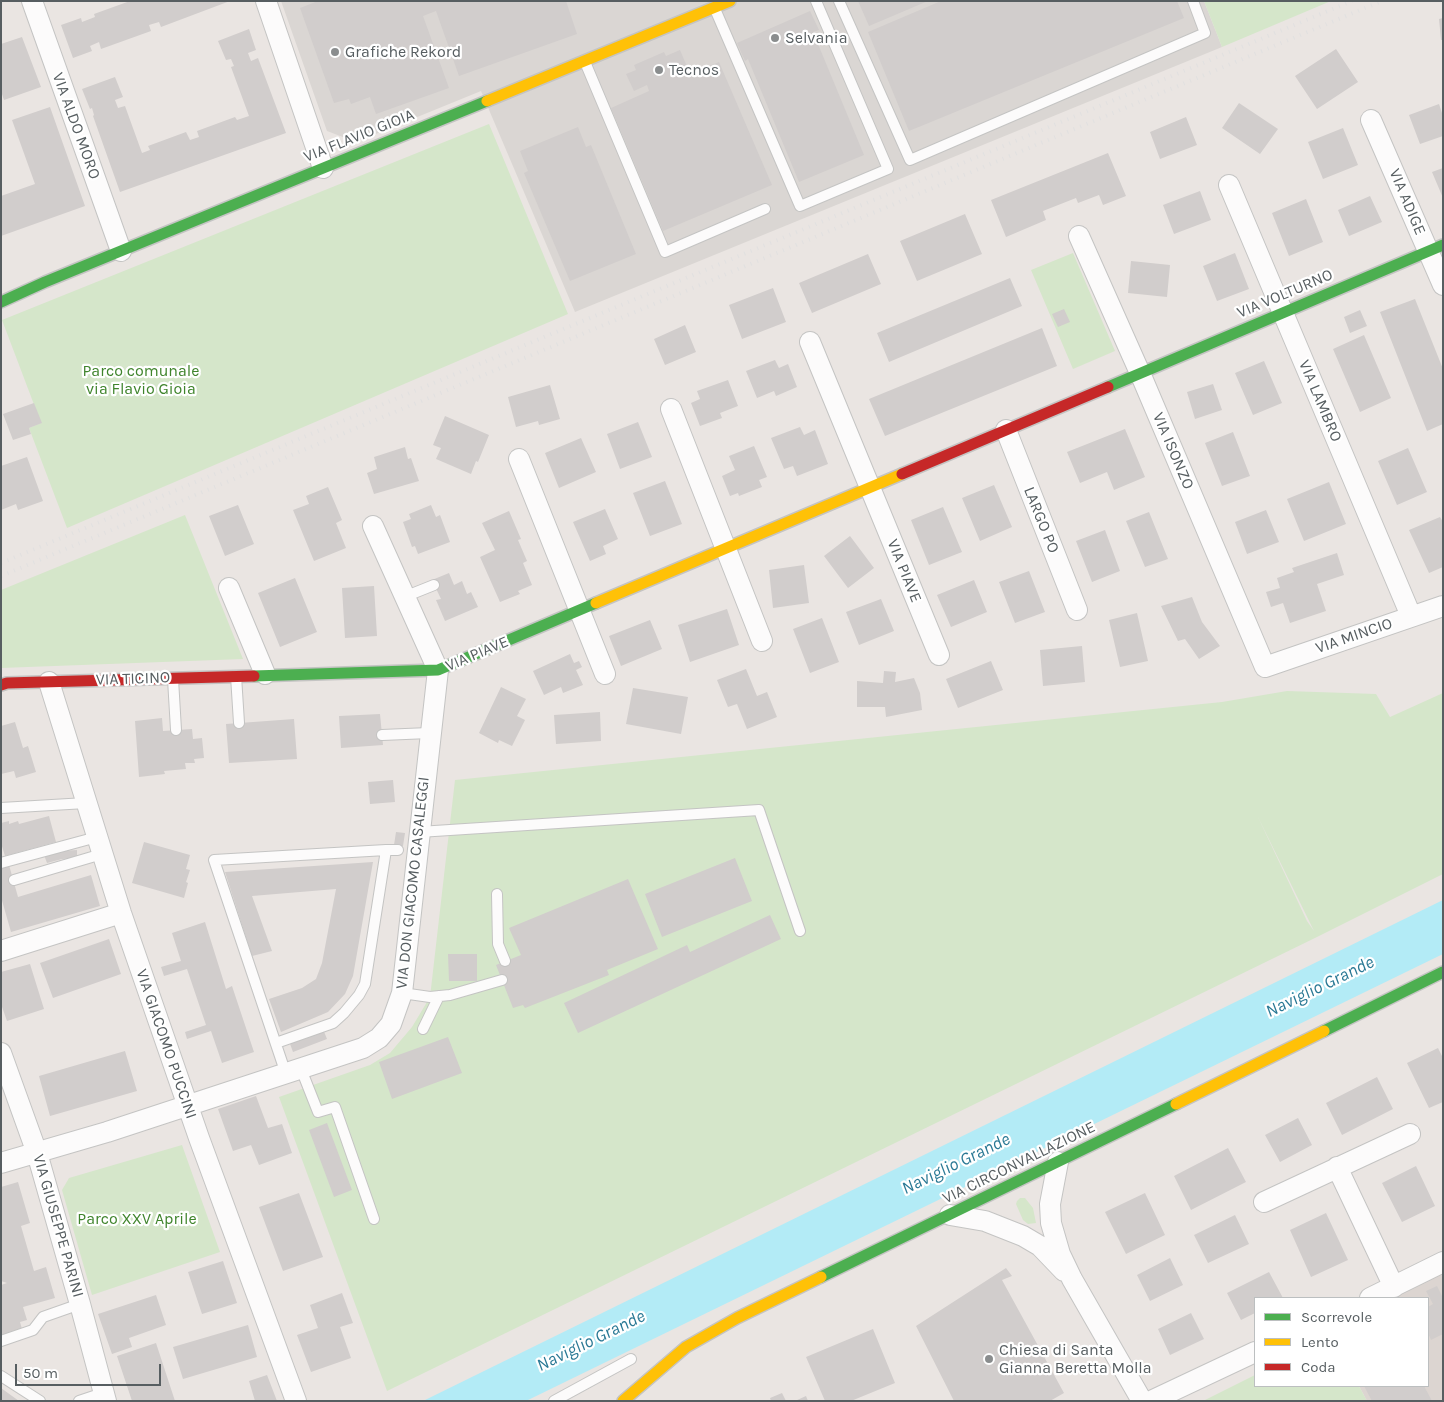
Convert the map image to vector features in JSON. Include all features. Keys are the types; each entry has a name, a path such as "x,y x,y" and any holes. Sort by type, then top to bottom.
{"street":[{"name":"VIA ALDO MORO","path":"32,1 121,251"},
{"path":"266,1 323,168"},
{"name":"VIA FLAVIO GIOIA","path":"1,302 730,1"},
{"name":"VIA ADIGE","path":"1371,120 1435,248 1443,285"},
{"name":"VIA LAMBRO","path":"1229,186 1410,616"},
{"name":"VIA ISONZO","path":"1079,236 1140,373 1265,667"},
{"name":"VIA VOLTURNO","path":"1140,373 1435,248"},
{"name":"VIA PIAVE","path":"810,342 939,655"},
{"path":"870,488 1140,373"},
{"path":"671,410 762,641"},
{"name":"LARGO PO","path":"1006,430 1077,610"},
{"path":"519,459 605,674"},
{"name":"VIA PIAVE","path":"373,526 438,670 870,488"},
{"path":"229,588 265,674"},
{"name":"VIA MINCIO","path":"1265,667 1443,606"},
{"name":"VIA TICINO","path":"1,685 7,683 265,674 438,670"},
{"name":"VIA DON GIACOMO CASALEGGI","path":"1,1163 188,1106 294,1071 363,1048 379,1038 390,1024 402,993 429,734 438,670"},
{"name":"VIA GIACOMO PUCCINI","path":"49,682 121,913 188,1106 296,1401"},
{"path":"1,951 121,913"},
{"name":"VIA CIRCONVALLAZIONE","path":"623,1401 686,1348 713,1331 1442,972"},
{"name":"VIA GIUSEPPE PARINI","path":"1,1053 36,1153 80,1304 104,1397"},
{"path":"1264,1202 1410,1134"},
{"path":"1058,1162 1050,1204 1051,1223 1060,1254 1072,1279 1142,1401"},
{"path":"1337,1167 1394,1287"},
{"path":"950,1215 985,1221 1023,1236 1040,1246 1072,1279"},
{"path":"1372,1297 1443,1262"},
{"path":"1151,1401 1254,1352"}],"lane":[{"path":"715,8 800,206 888,169 816,1"},
{"path":"839,1 910,160 1205,33 1193,1"},
{"path":"584,61 665,252 766,209"},
{"path":"404,597 434,585"},
{"path":"236,675 239,723"},
{"path":"173,678 176,730"},
{"path":"382,736 429,734"},
{"path":"1,808 86,803"},
{"path":"419,832 759,810 800,930"},
{"path":"1,863 100,846"},
{"path":"14,880 100,846"},
{"path":"276,1043 333,1023 359,995 365,984 386,850"},
{"path":"374,1219 335,1107 318,1112 276,1043 214,860 398,850"},
{"path":"497,894 498,944 505,961"},
{"path":"402,993 430,997 450,995 502,980"},
{"path":"423,1029 439,996"},
{"path":"1,1341 33,1330 43,1317 80,1304"},
{"path":"554,1401 631,1359"},
{"path":"1,1376 40,1401"},
{"path":"78,1401 104,1397"}],"shaded area":[{"path":"281,1 1204,1 1222,47 575,312 481,91 356,142 327,131"},
{"path":"1443,1271 1443,1401 1367,1401 1360,1387 1429,1387 1429,1297 1389,1297"}],"green space":[{"path":"1204,1 1331,1 1222,47"},
{"name":"Parco comunale via Flavio Gioia","path":"489,124 568,314 67,528 29,428 41,423 2,320"},
{"path":"1073,253 1115,351 1073,369 1031,270"},
{"path":"185,515 243,659 1,668 1,590"},
{"path":"1287,691 1376,694 1390,717 1443,693 1443,874 387,1391 279,1097 370,1065 390,1053 412,1027 430,997 455,780 1222,702","holes":["1257,815 1314,931 1307,921"]},
{"name":"Parco XXV Aprile","path":"182,1145 220,1252 92,1295 62,1190 69,1178"},
{"path":"1020,1198 1025,1198 1033,1208 1036,1223 1028,1224 1023,1220 1016,1204"},
{"path":"1254,1376 1254,1387 1360,1387 1367,1401 1203,1401"}],"water":[{"name":"Naviglio Grande","path":"1443,900 1443,954 526,1401 423,1401"}],"building":[{"path":"130,1 230,1 161,27 159,22 149,25 151,31 101,49 99,42 90,46 92,51 73,58 61,25 81,18 82,22 95,17 94,14"},
{"path":"318,1 566,1 577,34 459,76 436,11 423,16 449,88 376,114 370,97 351,104 349,99 334,103 300,8"},
{"path":"858,1 928,1 869,26"},
{"path":"941,1 1177,1 1184,18 909,131 868,32"},
{"path":"810,11 819,30 813,32 864,155 799,182 748,59 745,61 737,43"},
{"path":"1443,18 1443,40 1441,40 1439,19"},
{"path":"249,29 256,50 248,53 251,61 258,58 286,133 120,192 93,116 92,108 90,109 82,89 115,77 123,97 115,100 118,108 125,106 142,153 150,150 148,146 186,132 190,140 199,137 197,131 235,117 237,120 249,116 231,67 234,66 231,59 226,60 218,41"},
{"path":"22,37 41,87 4,100 1,91 1,44"},
{"path":"1336,49 1358,82 1317,109 1295,76"},
{"path":"680,50 688,69 680,73 682,77 719,62 772,185 663,231 611,108 649,91 647,85 634,91 626,74 636,70 634,65 664,52 666,56"},
{"path":"1239,103 1278,129 1260,154 1222,128"},
{"path":"1439,104 1443,116 1443,136 1420,144 1409,115"},
{"path":"50,107 85,206 1,236 1,196 35,184 12,120"},
{"path":"1186,117 1197,145 1160,159 1150,132"},
{"path":"578,127 586,147 591,145 636,254 570,281 524,173 528,171 520,151"},
{"path":"1343,128 1358,165 1323,179 1308,142"},
{"path":"1108,153 1126,196 1103,205 1099,195 1078,203 1076,198 1043,211 1046,220 1006,237 991,200"},
{"path":"1443,168 1443,198 1432,172"},
{"path":"1200,191 1211,220 1174,234 1163,205"},
{"path":"1370,196 1382,222 1349,236 1338,210"},
{"path":"1306,199 1323,242 1289,256 1272,213"},
{"path":"965,214 982,254 917,281 900,241"},
{"path":"1235,253 1249,289 1217,301 1203,266"},
{"path":"868,254 881,284 812,313 799,283"},
{"path":"1131,261 1170,265 1167,297 1128,293"},
{"path":"1010,278 1022,306 889,362 877,333"},
{"path":"773,288 786,322 742,339 729,305"},
{"path":"1415,299 1443,369 1443,424 1427,431 1380,312"},
{"path":"1064,309 1070,322 1058,327 1052,314"},
{"path":"1360,310 1367,326 1350,333 1344,317"},
{"path":"685,325 696,352 665,365 654,339"},
{"path":"1042,328 1057,366 885,436 869,399"},
{"path":"1364,335 1391,398 1360,412 1333,349"},
{"path":"775,360 779,368 788,364 797,387 776,396 774,391 757,398 746,371"},
{"path":"1264,361 1282,403 1253,415 1235,373"},
{"path":"728,380 738,406 720,413 722,418 700,426 691,403 700,399 697,391"},
{"path":"1213,384 1222,410 1195,419 1187,392"},
{"path":"550,385 560,419 539,425 538,421 516,427 508,397"},
{"path":"34,403 42,423 29,428 31,434 13,440 3,414"},
{"path":"445,416 489,435 471,474 436,459 441,448 433,445"},
{"path":"638,422 652,457 620,469 607,434"},
{"path":"800,427 804,435 815,430 828,464 797,476 793,466 784,469 771,438"},
{"path":"1125,429 1145,477 1114,490 1107,472 1080,483 1067,452"},
{"path":"1233,432 1250,476 1222,486 1205,443"},
{"path":"581,438 596,472 559,488 545,453"},
{"path":"754,446 767,477 759,480 762,487 739,496 738,493 730,496 722,476 735,470 729,456"},
{"path":"405,447 408,459 411,458 419,481 374,494 367,473 377,469 374,457"},
{"path":"1408,448 1427,492 1397,505 1378,461"},
{"path":"27,457 43,501 18,510 16,504 1,510 1,466"},
{"path":"665,481 682,524 650,536 633,493"},
{"path":"1329,482 1346,524 1304,541 1287,499"},
{"path":"994,485 1012,527 980,541 962,498"},
{"path":"328,487 342,520 336,523 346,548 314,561 293,510 309,504 306,496"},
{"path":"238,505 254,544 225,556 209,516"},
{"path":"431,505 436,517 440,515 450,542 418,554 415,546 412,547 403,522 411,519 409,514"},
{"path":"943,507 962,552 929,565 911,520"},
{"path":"605,509 618,539 603,546 606,554 590,561 573,522"},
{"path":"1266,510 1279,542 1247,554 1235,522"},
{"path":"509,511 521,539 518,540 527,561 523,563 532,585 518,591 520,594 500,602 480,557 495,550 482,523"},
{"path":"1149,512 1168,559 1145,567 1126,521"},
{"path":"1440,517 1443,522 1443,567 1429,573 1409,530"},
{"path":"1105,530 1120,571 1092,582 1076,541"},
{"path":"850,536 874,568 848,588 824,556"},
{"path":"1337,553 1344,575 1317,584 1326,611 1290,623 1283,603 1271,607 1266,592 1280,588 1277,578 1294,572 1292,568"},
{"path":"804,565 809,603 773,608 769,570"},
{"path":"1029,571 1045,612 1015,623 999,582"},
{"path":"449,573 454,585 462,581 467,594 471,592 478,607 445,621 436,600 441,599 432,580"},
{"path":"295,578 317,632 280,647 258,593"},
{"path":"974,580 987,612 951,627 937,595"},
{"path":"374,586 377,636 345,638 342,588"},
{"path":"1192,597 1202,622 1220,646 1199,659 1185,639 1178,641 1161,606"},
{"path":"881,599 894,631 859,645 846,612"},
{"path":"727,609 739,645 690,662 678,625"},
{"path":"1137,613 1148,661 1120,667 1109,620"},
{"path":"822,618 839,662 810,673 793,629"},
{"path":"650,620 662,649 621,666 609,636"},
{"path":"1082,646 1085,682 1043,686 1040,650"},
{"path":"570,654 574,663 579,661 582,667 576,670 583,685 563,693 561,687 544,695 533,671"},
{"path":"991,661 1003,690 958,708 946,679"},
{"path":"746,669 757,696 767,692 777,717 747,729 737,704 728,707 717,680"},
{"path":"884,671 896,672 895,682 914,678 920,693 922,710 886,717 885,707 857,707 857,681 883,683"},
{"path":"501,687 526,699 517,716 525,720 512,746 499,740 498,743 479,733"},
{"path":"633,688 688,697 681,734 626,724"},
{"path":"600,712 601,741 556,744 554,715"},
{"path":"380,714 383,745 341,748 339,716"},
{"path":"162,718 163,731 192,729 193,739 202,738 204,758 194,759 195,763 185,763 186,769 164,771 165,774 139,777 135,721"},
{"path":"294,719 297,759 229,763 226,724"},
{"path":"15,722 23,748 28,746 36,772 16,778 14,771 1,774 1,726"},
{"path":"393,780 395,802 370,804 368,782"},
{"path":"49,816 56,842 5,856 1,843 1,823 9,821 9,824 18,821 19,824"},
{"path":"396,832 405,833 403,846 394,845"},
{"path":"144,842 190,855 186,869 190,870 184,898 132,883"},
{"path":"77,850 77,858 47,863 44,855 60,851"},
{"path":"735,858 752,901 662,937 645,894"},
{"path":"373,862 353,976 345,994 328,1012 281,1032 269,999 302,988 316,979 322,963 336,889 252,896 272,951 252,956 225,872"},
{"path":"9,865 18,897 91,875 100,906 11,932 1,897 1,867"},
{"path":"628,879 658,949 607,970 609,975 525,1008 523,1005 513,1008 496,965 521,955 509,928"},
{"path":"770,915 781,939 578,1033 564,1003 687,945 690,952"},
{"path":"205,922 226,989 232,986 254,1052 222,1063 211,1031 187,1039 185,1032 206,1025 187,969 164,976 161,967 181,961 172,933"},
{"path":"109,939 121,974 53,998 40,963"},
{"path":"448,954 477,954 477,981 449,981"},
{"path":"30,964 44,1009 7,1021 1,1004 1,972"},
{"path":"323,1029 327,1039 293,1052 289,1041"},
{"path":"448,1037 462,1073 392,1099 379,1062"},
{"path":"1438,1048 1443,1058 1443,1102 1429,1108 1407,1063"},
{"path":"125,1051 137,1091 50,1116 39,1076"},
{"path":"1377,1077 1393,1109 1342,1135 1326,1103"},
{"path":"256,1096 268,1128 282,1124 292,1153 259,1165 251,1145 233,1151 218,1109"},
{"path":"1298,1118 1312,1145 1280,1162 1265,1135"},
{"path":"327,1123 352,1190 334,1197 309,1130"},
{"path":"1228,1148 1246,1182 1191,1210 1174,1176"},
{"path":"1416,1166 1435,1206 1402,1222 1382,1183"},
{"path":"18,1182 30,1223 21,1226 34,1271 46,1267 55,1298 23,1307 27,1320 20,1322 22,1329 1,1335 1,1285 7,1283 1,1281 1,1187"},
{"path":"299,1193 323,1257 283,1271 259,1207"},
{"path":"1145,1193 1165,1235 1126,1254 1105,1212"},
{"path":"1326,1213 1348,1260 1311,1277 1290,1230"},
{"path":"1235,1215 1249,1244 1208,1263 1194,1235"},
{"path":"1170,1258 1183,1285 1150,1301 1137,1275"},
{"path":"223,1261 237,1303 202,1314 188,1272"},
{"name":"Chiesa di Santa Gianna Beretta Molla","path":"1006,1268 1012,1276 1002,1280 1064,1393 1050,1401 954,1401 916,1326"},
{"path":"1269,1272 1282,1297 1254,1297 1254,1314 1241,1320 1227,1293"},
{"path":"1437,1286 1443,1298 1443,1334 1431,1340 1429,1335 1429,1306 1433,1304 1426,1291"},
{"path":"342,1293 353,1323 340,1327 351,1358 311,1372 297,1335 318,1328 310,1305"},
{"path":"156,1295 166,1325 129,1338 132,1347 112,1354 98,1314"},
{"path":"1191,1313 1204,1339 1170,1355 1158,1329"},
{"path":"248,1325 257,1357 183,1379 173,1347"},
{"path":"873,1329 895,1383 851,1401 825,1401 806,1357"},
{"path":"156,1343 175,1401 132,1401 117,1356"},
{"path":"267,1375 277,1401 255,1401 249,1381"},
{"path":"1365,1387 1425,1387 1432,1401 1372,1401"},
{"path":"1,1388 19,1401 1,1401"},
{"path":"782,1393 786,1401 771,1401 770,1398"},
{"path":"806,1396 808,1401 795,1401"}],"railway":[{"path":"1,563 1352,1"},
{"path":"1,576 1382,1"}],"traffic: fast":[{"path":"1,302 45,282 487,101"},
{"path":"1108,387 1443,245"},
{"path":"254,676 438,670 596,603"},
{"path":"1324,1031 1443,972"},
{"path":"821,1277 1176,1104"}],"traffic: slow":[{"path":"487,101 730,1"},
{"path":"596,603 902,474"},
{"path":"1176,1104 1324,1031"},
{"path":"623,1401 686,1347 737,1318 821,1277"}],"traffic: jam":[{"path":"902,474 1108,387"},
{"path":"1,685 7,683 254,676"}],"place":[{"name":"Selvania","path":"775,38"},
{"name":"Grafiche Rekord","path":"335,52"},
{"name":"Tecnos","path":"659,70"},
{"name":"Chiesa di Santa Gianna Beretta Molla","path":"989,1359"}]}
